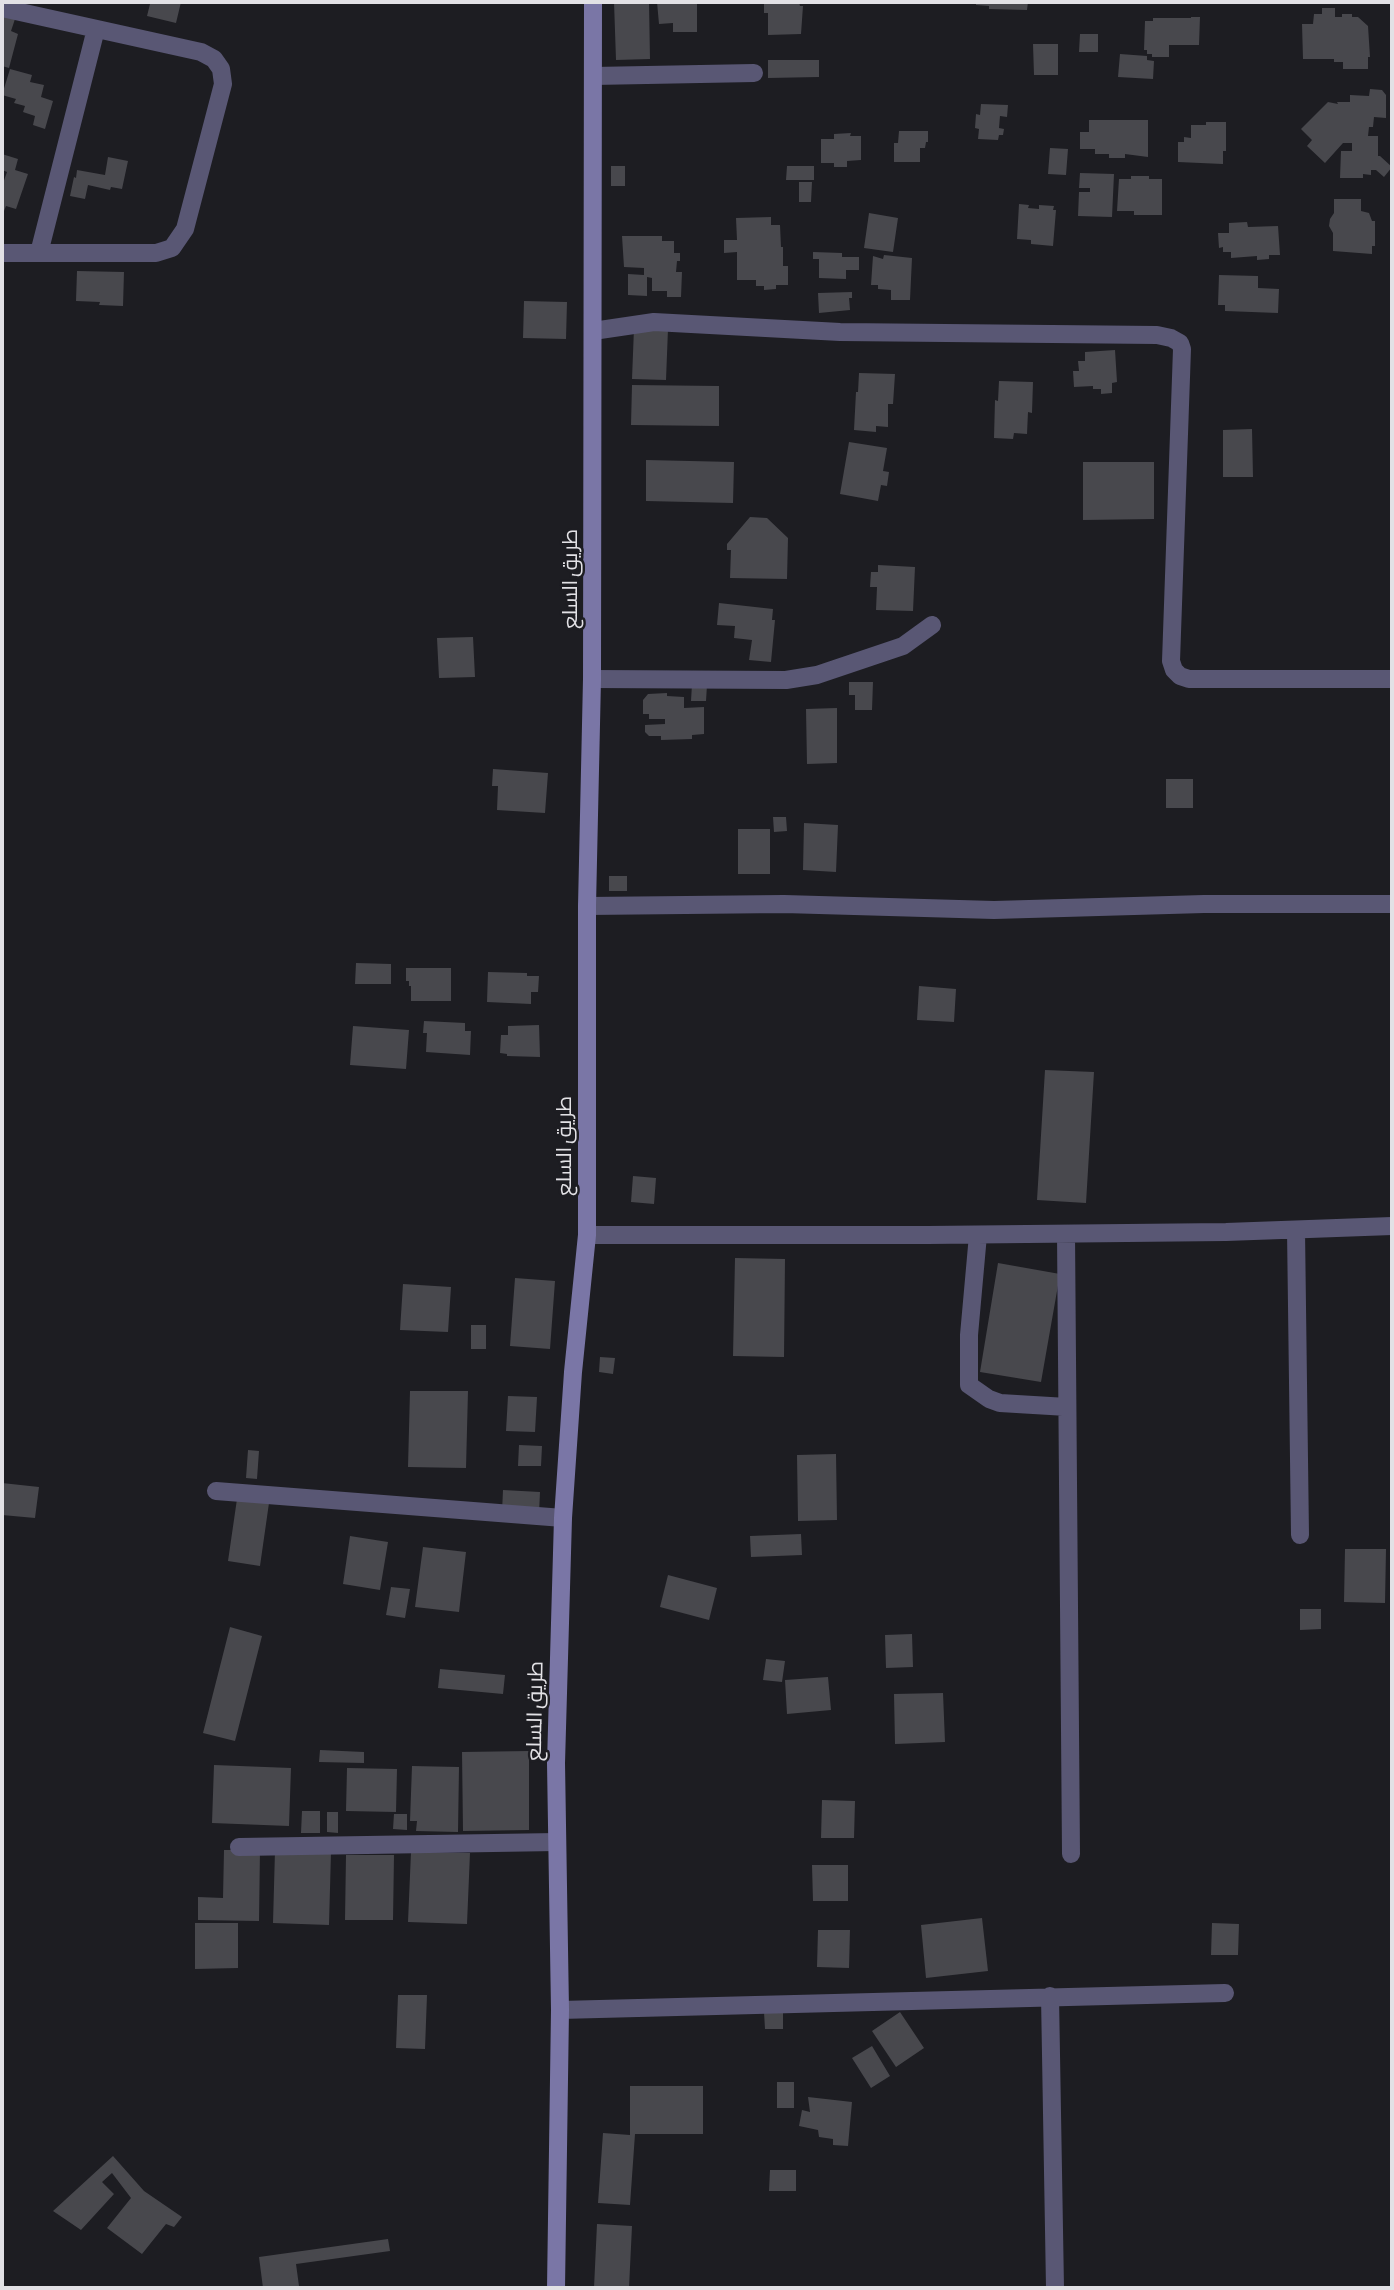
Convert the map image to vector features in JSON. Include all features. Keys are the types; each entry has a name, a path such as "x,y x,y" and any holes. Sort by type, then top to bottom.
{"street":[{"name":"طريق السلع","path":"556,2288 560,2010 556,1763 563,1518 573,1372 587,1235 587,906 592,679 593,2"},
{"path":"2,8 201,52 214,59 221,69 223,84 185,229 172,248 156,253 2,253"},
{"path":"39,253 96,29"},
{"path":"593,76 754,72"},
{"path":"593,331 654,323 840,332 1157,335 1171,338 1180,343 1182,349 1171,661 1174,670 1180,676 1189,678 1392,679"},
{"path":"592,679 786,680 817,675 903,646 932,625"},
{"path":"587,906 784,904 995,910 1204,904 1392,904"},
{"path":"587,1235 978,1235 1392,1226"},
{"path":"1296,1230 1300,1535"},
{"path":"1066,1234 1071,1854"},
{"path":"978,1235 969,1335 969,1385 989,1399 1000,1402 1067,1407"},
{"path":"216,1491 563,1518"},
{"path":"239,1847 557,1842"},
{"path":"560,2010 1226,1993"},
{"path":"1051,1996 1055,2288"}],"building":[{"path":"144,2 181,2 176,23 147,16 150,4"},
{"path":"614,2 649,2 650,59 616,60"},
{"path":"657,2 697,2 697,32 673,32 673,23 659,24"},
{"path":"764,2 799,2 800,6 803,6 801,34 768,35 768,13 764,13"},
{"path":"976,2 1028,2 1027,10 989,9 989,6 976,5"},
{"path":"1322,8 1335,8 1335,17 1352,14 1352,17 1358,17 1368,26 1368,69 1343,69 1343,62 1334,62 1334,59 1303,59 1302,24 1313,24 1314,14 1322,14"},
{"path":"2,12 16,16 11,31 18,34 9,68 2,66"},
{"path":"1200,17 1199,45 1169,45 1169,57 1152,57 1152,54 1147,54 1147,50 1144,50 1145,21 1153,21 1153,18"},
{"path":"1080,34 1098,34 1098,52 1079,52"},
{"path":"1033,44 1058,44 1058,75 1034,75"},
{"path":"1120,54 1147,56 1147,60 1154,61 1153,79 1118,77"},
{"path":"768,60 819,60 819,77 768,78"},
{"path":"10,69 32,75 30,82 44,85 41,97 53,101 45,129 33,125 35,116 23,112 25,106 14,103 16,99 2,95"},
{"path":"1370,89 1382,90 1386,95 1386,118 1374,117 1368,136 1378,136 1378,156 1392,167 1384,177 1376,170 1371,170 1371,175 1363,174 1363,178 1340,178 1341,151 1352,151 1352,143 1343,143 1325,163 1307,146 1312,140 1301,129 1328,102 1350,102 1350,95 1369,96"},
{"path":"981,104 1008,105 1007,117 1000,116 999,128 1004,129 998,140 978,139 979,129 975,128 976,114 980,115"},
{"path":"1089,120 1148,120 1148,157 1125,154 1125,158 1109,158 1109,154 1095,154 1095,149 1080,149 1080,132 1089,132"},
{"path":"1206,122 1226,122 1223,164 1178,162 1178,142 1184,142 1184,137 1191,138 1191,125 1206,125"},
{"path":"899,131 928,131 928,142 925,148 920,148 920,162 894,162 894,143 898,143"},
{"path":"851,133 850,136 861,136 861,160 847,161 847,167 821,163 821,139 834,139 834,134"},
{"path":"1050,148 1068,149 1066,175 1048,174"},
{"path":"2,154 18,159 15,170 28,174 16,209 6,206 4,211 2,186 7,172 2,170"},
{"path":"108,157 128,161 122,189 111,187 110,190 88,185 85,199 70,196 77,170 105,175"},
{"path":"611,166 625,166 625,186 611,186"},
{"path":"787,166 814,166 814,180 786,180"},
{"path":"1080,173 1114,174 1112,217 1078,216 1079,192 1090,192 1090,188 1079,188"},
{"path":"1131,176 1162,179 1162,215 1134,215 1134,211 1117,211 1119,179 1131,179"},
{"path":"799,182 812,182 811,202 799,202"},
{"path":"1334,199 1361,199 1361,211 1369,213 1372,221 1375,221 1375,246 1372,246 1372,254 1333,251 1333,233 1329,226 1334,213"},
{"path":"1019,204 1039,209 1039,205 1054,206 1053,246 1031,244 1031,240 1017,239"},
{"path":"869,213 898,218 893,252 864,248"},
{"path":"771,217 771,225 780,225 783,266 788,266 788,285 776,285 776,289 764,290 764,286 756,286 756,280 737,280 737,252 724,253 724,240 737,240 736,218"},
{"path":"1247,222 1248,227 1278,226 1280,255 1269,255 1269,259 1257,260 1257,256 1231,258 1231,252 1223,252 1223,247 1219,248 1218,233 1229,233 1229,223"},
{"path":"622,236 662,236 662,241 674,241 674,253 680,253 676,272 682,272 681,297 667,297 667,291 652,291 652,278 647,277 647,296 628,295 628,274 644,275 644,268 624,267"},
{"path":"813,252 842,253 842,257 859,257 859,270 846,270 846,279 819,278 819,259 813,259"},
{"path":"884,255 912,258 910,300 891,300 891,290 878,289 878,285 871,285 873,256 883,259"},
{"path":"77,271 124,272 123,306 76,301"},
{"path":"1219,275 1258,276 1258,288 1279,289 1278,313 1225,311 1225,305 1218,305"},
{"path":"852,292 852,298 849,298 850,310 819,313 818,293"},
{"path":"524,301 567,302 566,339 523,338"},
{"path":"634,328 668,329 666,380 632,379"},
{"path":"1115,350 1117,382 1112,383 1112,393 1101,394 1101,389 1093,389 1093,386 1074,387 1073,371 1079,371 1078,361 1085,361 1085,352"},
{"path":"859,373 895,374 893,404 888,404 888,427 876,426 876,432 854,430"},
{"path":"999,381 1033,382 1032,413 1028,412 1027,434 1014,433 1013,439 994,438 995,400 998,401"},
{"path":"632,385 719,386 719,426 631,425"},
{"path":"1252,429 1253,477 1223,477 1223,430"},
{"path":"849,442 887,448 883,471 889,472 887,486 881,485 878,501 840,494"},
{"path":"646,460 734,462 733,503 646,501"},
{"path":"1083,462 1154,462 1154,519 1083,520"},
{"path":"750,517 767,518 788,538 787,579 730,578 731,550 727,550 727,544"},
{"path":"878,565 915,567 913,611 876,610 877,587 870,587 871,572 878,572"},
{"path":"719,603 773,609 772,620 775,620 771,662 749,660 752,640 734,638 735,626 717,625"},
{"path":"473,637 475,677 439,678 437,638"},
{"path":"849,682 873,682 872,710 855,710 855,695 849,695"},
{"path":"692,684 707,685 706,701 691,701"},
{"path":"667,693 667,696 684,697 684,708 704,707 704,734 692,735 692,739 661,740 661,736 649,736 645,732 645,725 665,724 665,719 649,719 649,714 643,714 643,700 648,694"},
{"path":"837,708 837,763 807,764 806,709"},
{"path":"493,769 548,773 545,813 497,810 498,786 492,786"},
{"path":"1166,779 1193,779 1193,808 1166,808"},
{"path":"773,817 786,817 787,831 774,832"},
{"path":"804,823 838,825 836,872 803,870"},
{"path":"738,829 770,829 770,874 738,874"},
{"path":"609,876 627,876 627,891 609,891"},
{"path":"356,963 391,964 391,984 355,984"},
{"path":"406,968 451,968 451,1001 411,1001 411,986 409,981 406,981"},
{"path":"488,972 539,976 538,992 531,992 531,1004 487,1002"},
{"path":"919,986 956,989 954,1022 917,1020"},
{"path":"424,1021 465,1023 465,1031 471,1031 470,1055 426,1052 427,1033 423,1033"},
{"path":"539,1025 540,1057 507,1056 500,1053 501,1035 508,1035 508,1026"},
{"path":"353,1026 409,1030 406,1069 350,1065"},
{"path":"1045,1070 1094,1072 1086,1203 1037,1200"},
{"path":"633,1176 656,1178 654,1204 631,1202"},
{"path":"735,1258 785,1259 784,1357 733,1356"},
{"path":"998,1263 1060,1274 1041,1382 980,1372"},
{"path":"515,1278 555,1281 550,1349 510,1346"},
{"path":"403,1284 451,1287 448,1332 400,1330"},
{"path":"471,1325 486,1325 486,1349 471,1349"},
{"path":"600,1357 615,1358 613,1374 599,1372"},
{"path":"410,1391 468,1391 466,1468 408,1467"},
{"path":"508,1396 537,1397 535,1432 506,1431"},
{"path":"519,1445 542,1446 541,1466 518,1466"},
{"path":"248,1450 259,1451 257,1479 246,1478"},
{"path":"836,1454 837,1520 798,1521 797,1455"},
{"path":"2,1483 39,1487 35,1518 2,1515"},
{"path":"503,1490 540,1492 539,1514 502,1512"},
{"path":"237,1499 269,1503 260,1566 228,1561"},
{"path":"801,1534 802,1555 751,1557 750,1536"},
{"path":"350,1536 388,1542 380,1590 343,1584"},
{"path":"423,1547 466,1552 459,1612 415,1607"},
{"path":"1345,1549 1386,1549 1385,1603 1344,1602"},
{"path":"668,1575 717,1588 709,1620 660,1607"},
{"path":"391,1587 410,1589 405,1618 386,1615"},
{"path":"1300,1609 1321,1609 1321,1629 1300,1630"},
{"path":"230,1627 262,1636 235,1741 203,1733"},
{"path":"912,1634 913,1667 886,1668 885,1635"},
{"path":"766,1659 785,1661 782,1682 763,1680"},
{"path":"440,1669 505,1675 503,1694 438,1688"},
{"path":"828,1677 831,1710 787,1714 785,1680"},
{"path":"943,1693 945,1742 895,1744 894,1694"},
{"path":"320,1750 364,1752 364,1763 319,1762"},
{"path":"529,1751 529,1830 463,1831 462,1752"},
{"path":"214,1765 291,1768 289,1826 212,1823"},
{"path":"412,1766 459,1767 458,1832 416,1831 417,1821 410,1821"},
{"path":"347,1768 397,1769 396,1812 346,1811"},
{"path":"822,1800 855,1801 854,1838 821,1838"},
{"path":"302,1811 320,1811 320,1833 301,1833"},
{"path":"327,1812 338,1812 338,1833 327,1832"},
{"path":"394,1814 407,1814 407,1830 393,1829"},
{"path":"224,1850 260,1850 259,1921 198,1920 198,1897 223,1898"},
{"path":"275,1850 331,1852 329,1925 273,1923"},
{"path":"411,1852 470,1853 467,1924 408,1922"},
{"path":"346,1855 394,1855 393,1920 345,1920"},
{"path":"812,1865 848,1865 848,1901 813,1901"},
{"path":"982,1918 988,1971 926,1978 921,1925"},
{"path":"195,1923 238,1923 238,1968 195,1969"},
{"path":"1212,1923 1239,1924 1238,1955 1211,1955"},
{"path":"818,1930 850,1930 849,1968 817,1967"},
{"path":"398,1995 427,1995 425,2049 396,2048"},
{"path":"783,2011 783,2029 765,2029 764,2012"},
{"path":"900,2012 924,2048 896,2067 872,2031"},
{"path":"872,2046 890,2076 871,2088 852,2058"},
{"path":"777,2082 794,2082 794,2108 777,2108"},
{"path":"630,2086 703,2086 703,2134 635,2134 630,2205 598,2203 603,2133 630,2135"},
{"path":"808,2097 852,2102 848,2146 833,2145 833,2139 819,2137 818,2130 799,2126 802,2110 810,2112"},
{"path":"113,2156 144,2191 182,2217 174,2227 166,2224 142,2254 107,2228 131,2198 112,2173 102,2182 114,2194 81,2230 53,2211"},
{"path":"770,2170 796,2170 796,2191 769,2191"},
{"path":"597,2224 632,2226 629,2288 594,2288"},
{"path":"388,2239 390,2251 296,2264 299,2286 263,2288 259,2257"}]}
